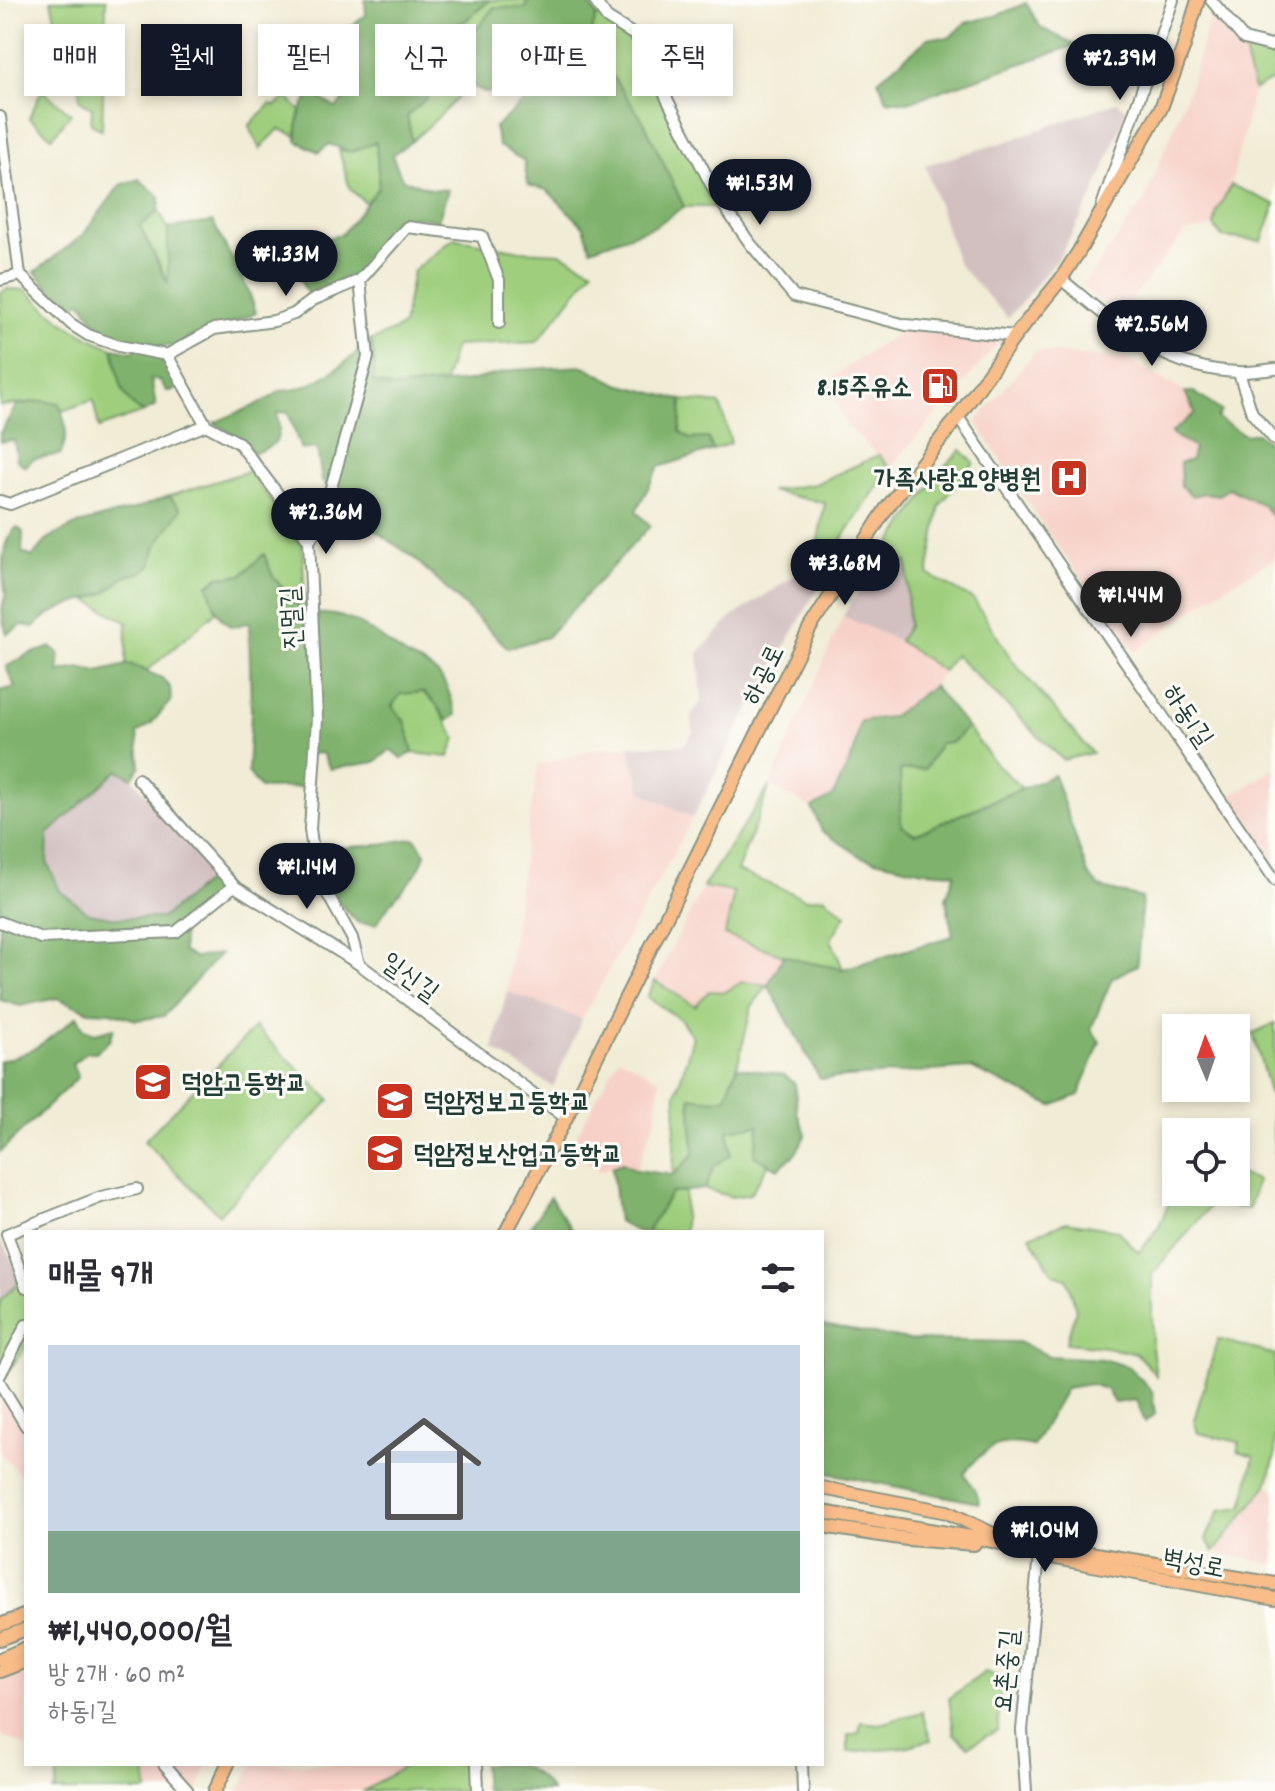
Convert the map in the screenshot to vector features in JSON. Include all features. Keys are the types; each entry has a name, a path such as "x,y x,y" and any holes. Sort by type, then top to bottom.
{"main road":[{"name":"하공로","path":"507,1230 810,628 886,509 1061,279 1161,108 1198,0"},
{"path":"824,1488 947,1512 1001,1538"},
{"name":"벽성로","path":"824,1506 1275,1584"},
{"name":"벽성로","path":"824,1512 977,1538 1024,1548 1039,1555 1275,1599"},
{"path":"824,1526 907,1539 1024,1548"},
{"path":"0,1625 24,1616"},
{"path":"0,1639 24,1630"},
{"path":"0,1659 24,1649"},
{"path":"0,1671 24,1662"},
{"path":"215,1791 227,1766"}],"street":[{"path":"594,0 607,18 639,38 717,196 749,242 794,296 906,325 1015,336"},
{"path":"1099,214 1173,0"},
{"path":"1211,0 1244,39 1271,46 1275,43"},
{"path":"0,117 2,163 20,275 71,324 88,335 119,346 167,355 214,329 274,321 360,280 407,227 482,236 499,280 499,323"},
{"path":"0,280 20,275"},
{"path":"1061,279 1135,340 1174,360 1239,373 1275,369"},
{"path":"167,355 206,425 239,443 309,541 321,523 368,357 360,280"},
{"path":"1239,373 1252,413 1275,440"},
{"name":"하동1길","path":"958,417 1275,880"},
{"path":"0,501 10,504 206,425"},
{"name":"진멀길","path":"309,541 317,719 310,829 316,873 352,938 359,964"},
{"name":"일신길","path":"138,779 234,886 359,964 566,1118"},
{"path":"0,922 41,938 176,932 234,886"},
{"path":"24,1281 7,1234 101,1197 137,1189"},
{"path":"0,1375 24,1329"},
{"path":"0,1383 24,1423"},
{"name":"요촌중길","path":"1026,1791 1022,1730 1039,1555"},
{"path":"165,1766 188,1791"},
{"path":"477,1766 478,1791"},
{"path":"802,1766 803,1791"}],"shaded area":[{"path":"1211,14 1246,48 1246,61 1254,90 1231,185 1217,211 1214,226 1185,233 1117,317 1082,286 1144,202 1190,86"},
{"path":"1117,102 1127,110 1095,192 1059,257 1008,318 958,264 925,165 1005,142"},
{"path":"904,329 1001,340 890,468 846,424 825,382"},
{"path":"1036,351 1126,359 1185,392 1196,413 1191,461 1192,496 1204,493 1219,495 1229,488 1263,505 1275,516 1275,558 1219,591 1135,652 1043,526 976,422"},
{"path":"907,562 908,626 899,641 843,616 877,563"},
{"path":"814,563 826,574 740,725 693,818 642,792 628,746 684,745 693,732 691,715 702,701 698,653 732,617"},
{"path":"843,616 899,641 943,671 933,686 891,717 860,721 854,752 833,796 812,808 770,786"},
{"path":"628,746 642,792 693,818 582,1019 507,991 538,765 586,751"},
{"path":"1275,769 1275,867 1231,796"},
{"path":"119,770 132,778 223,884 210,879 162,918 117,918 89,913 60,891 47,862 48,834"},
{"path":"703,887 734,891 725,935 784,955 768,985 742,982 725,992 709,991 695,1006 655,981"},
{"path":"507,991 582,1019 553,1087 493,1049"},
{"path":"619,1057 660,1080 656,1118 636,1170 623,1163 600,1171 568,1151"},
{"path":"0,1242 24,1281 0,1300"},
{"path":"0,1391 24,1415 24,1474 20,1475 0,1453"},
{"path":"1267,1485 1275,1488 1275,1565 1214,1552"},
{"path":"24,1672 24,1746 0,1734 0,1681"},
{"path":"147,1766 207,1766 197,1791 147,1791"},
{"path":"252,1766 405,1766 364,1791 238,1791"}],"green space":[{"path":"51,0 106,0 105,24 56,23"},
{"path":"365,0 490,0 465,21 456,24 375,24 375,96 428,97 407,116 412,141 392,155 402,179 431,189 448,190 438,221 416,216 400,221 368,262 354,274 308,295 286,251 342,234 379,187 376,142 351,152 329,144 319,152 297,141 300,116 310,96 317,96 336,108 347,96 359,96 359,24 354,24 366,15"},
{"path":"490,0 527,0 526,8 509,24 492,24 492,41 476,56 476,24 456,24 465,21"},
{"path":"527,0 586,0 597,15 594,24 492,24 492,92 486,93 476,88 476,30 494,7 526,8"},
{"path":"1026,3 1041,28 1076,45 908,102 887,100 878,80 930,37 949,38 965,23 999,15"},
{"path":"597,15 609,24 594,24"},
{"path":"616,29 632,41 632,96 661,96 715,207 684,207 644,122 616,82"},
{"path":"1246,48 1275,59 1275,79 1254,90 1246,61"},
{"path":"616,81 644,122 684,207 655,226 591,249 584,227 547,190 528,185 524,161 499,146 494,128 530,96 616,96"},
{"path":"39,96 49,96 71,114 52,137 29,118"},
{"path":"80,96 103,96 102,130 91,124 92,108 80,100"},
{"path":"458,96 412,141 407,116 427,97"},
{"path":"287,97 301,111 297,136 279,129 260,149 249,126 270,104 275,106"},
{"path":"376,141 379,187 366,203 350,189 339,150 351,152"},
{"path":"139,179 160,197 159,211 140,226 168,284 168,228 213,222 249,292 256,313 176,346 158,346 177,387 167,391 160,381 151,379 156,406 144,412 124,394 113,348 135,352 137,342 104,329 82,301 67,309 35,272 83,235 120,185"},
{"path":"1231,185 1275,204 1262,241 1222,237 1214,226 1217,211"},
{"path":"159,211 168,228 170,286 140,226"},
{"path":"454,238 520,251 560,253 593,270 537,342 455,346 444,383 393,388 373,382 371,341 403,326 413,271"},
{"path":"7,289 26,290 66,324 113,348 124,394 144,412 99,428 93,400 62,411 59,403 41,401 0,406 0,293"},
{"path":"360,340 371,341 375,362 373,382 393,388 469,381 514,370 584,366 618,384 682,400 680,432 690,439 708,438 713,450 659,467 636,511 650,526 547,637 508,648 413,557 370,527 322,481 317,448 301,450 288,412 277,413 279,429 274,444 253,453 246,442 214,423 257,405 280,391 301,388 321,379 357,353"},
{"path":"1185,392 1194,392 1221,411 1217,418 1245,435 1257,433 1272,445 1275,459 1275,516 1263,505 1229,488 1219,495 1204,493 1192,496 1181,486 1180,463 1191,460 1194,448 1171,433 1195,413"},
{"path":"682,400 720,404 731,443 713,450 708,438 690,439 680,432"},
{"path":"41,401 59,403 66,428 65,440 61,454 33,459 25,467 17,460 14,440 0,442 0,433 17,405"},
{"path":"961,450 974,463 940,505 928,574 974,600 1012,660 1092,753 1063,760 955,655 943,671 899,641 908,626 907,562 877,563 943,468"},
{"path":"879,455 890,468 838,545 826,574 814,563 825,503 770,491 815,484"},
{"path":"249,471 302,544 306,614 273,577 264,555 242,575 219,577 208,584 216,612 148,670 126,665 127,622 87,600 105,593 124,577 142,572 151,565 155,548 180,509 169,496"},
{"path":"169,496 181,509 155,548 151,565 142,572 124,577 105,593 48,615 34,627 22,625 7,634 2,614 6,595 3,558 7,540 17,527 23,532 22,552 32,557 49,538 78,524"},
{"path":"264,554 273,577 306,614 337,616 361,624 439,675 451,697 456,715 447,721 423,692 401,694 392,706 406,723 413,753 402,758 390,750 375,762 330,769 322,753 307,754 308,787 260,788 248,772 251,712 249,622 232,627 227,624 216,609 208,585 219,577 242,575"},
{"path":"52,647 59,653 59,672 78,668 98,672 130,664 162,678 170,687 171,701 150,725 137,733 140,766 132,778 118,770 48,834 47,862 60,891 89,913 117,918 162,918 210,879 223,884 215,895 182,921 183,952 195,958 220,954 164,1016 136,1020 111,1012 89,1011 57,998 20,1006 0,1000 0,691 15,687 6,667 29,654"},
{"path":"933,686 967,727 953,742 940,743 925,769 900,770 901,825 915,834 1054,775 1088,874 1099,887 1142,898 1137,965 1112,978 1091,1029 1100,1042 1079,1095 1052,1106 971,1068 820,1079 768,985 784,955 843,969 953,936 946,898 955,873 923,871 862,857 822,831 812,808 833,796 854,752 860,721 891,717"},
{"path":"423,692 435,703 456,738 449,757 413,753 406,723 392,706 400,694"},
{"path":"967,727 995,763 1022,788 915,834 901,825 900,770 925,769 940,743 953,742"},
{"path":"770,786 737,871 807,899 824,897 846,915 831,939 843,969 801,961 725,935 734,892 703,887"},
{"path":"415,838 425,853 410,882 377,924 358,923 341,905 321,866 326,849"},
{"path":"655,981 695,1006 709,991 725,992 742,982 768,985 752,1006 726,1097 715,1100 690,1098 695,1154 673,1175 676,1094 693,1037 680,1019 647,997"},
{"path":"77,1016 84,1029 95,1033 114,1028 110,1040 96,1052 87,1052 72,1064 78,1077 0,1152 0,1061 33,1049"},
{"path":"1275,1023 1275,1155 1271,1099 1253,1033"},
{"path":"255,1027 330,1100 219,1214 144,1141"},
{"path":"737,1067 784,1075 795,1084 797,1112 806,1134 796,1153 778,1169 754,1156 759,1125 728,1130 731,1155 714,1166 705,1189 671,1193 648,1230 634,1230 618,1222 612,1167 623,1163 636,1170 673,1175 694,1154 690,1097 715,1100 726,1097"},
{"path":"760,1125 754,1156 769,1164 750,1194 732,1197 705,1189 727,1130"},
{"path":"1250,1178 1257,1180 1250,1205"},
{"path":"685,1191 684,1230 648,1230 670,1193"},
{"path":"550,1197 572,1230 528,1230"},
{"path":"1168,1206 1210,1206 1152,1274 1152,1348 1156,1375 1137,1354 1066,1343 1076,1309 1067,1278 1053,1274 1030,1236 1066,1222 1117,1230 1139,1253 1158,1228"},
{"path":"1220,1206 1250,1206 1249,1209"},
{"path":"24,1278 24,1349 4,1379 0,1375 0,1300"},
{"path":"824,1325 909,1340 1018,1342 1049,1356 1102,1359 1129,1367 1152,1391 1155,1414 1145,1422 1136,1400 1114,1403 1106,1389 1090,1384 1066,1388 1033,1446 1001,1444 986,1451 964,1473 979,1503 824,1472"},
{"path":"1218,1339 1275,1355 1275,1456 1267,1485 1214,1552 1206,1539 1220,1510 1243,1507 1254,1456 1238,1451 1239,1442 1198,1433 1194,1420"},
{"path":"985,1672 1001,1678 998,1730 968,1746 954,1734 949,1698"},
{"path":"922,1712 931,1740 904,1747 848,1752 848,1735 859,1733 861,1722 879,1724"},
{"path":"59,1766 147,1766 147,1791 51,1791 55,1790"},
{"path":"405,1766 470,1766 471,1791 364,1791"},
{"path":"483,1766 522,1767 536,1775 552,1791 485,1791"}],"place":[{"name":"8.15주유소","path":"940,386"},
{"name":"가족사랑요양병원","path":"1069,478"},
{"name":"덕암고등학교","path":"153,1082"},
{"name":"덕암정보고등학교","path":"395,1101"},
{"name":"덕암정보산업고등학교","path":"385,1153"}]}
